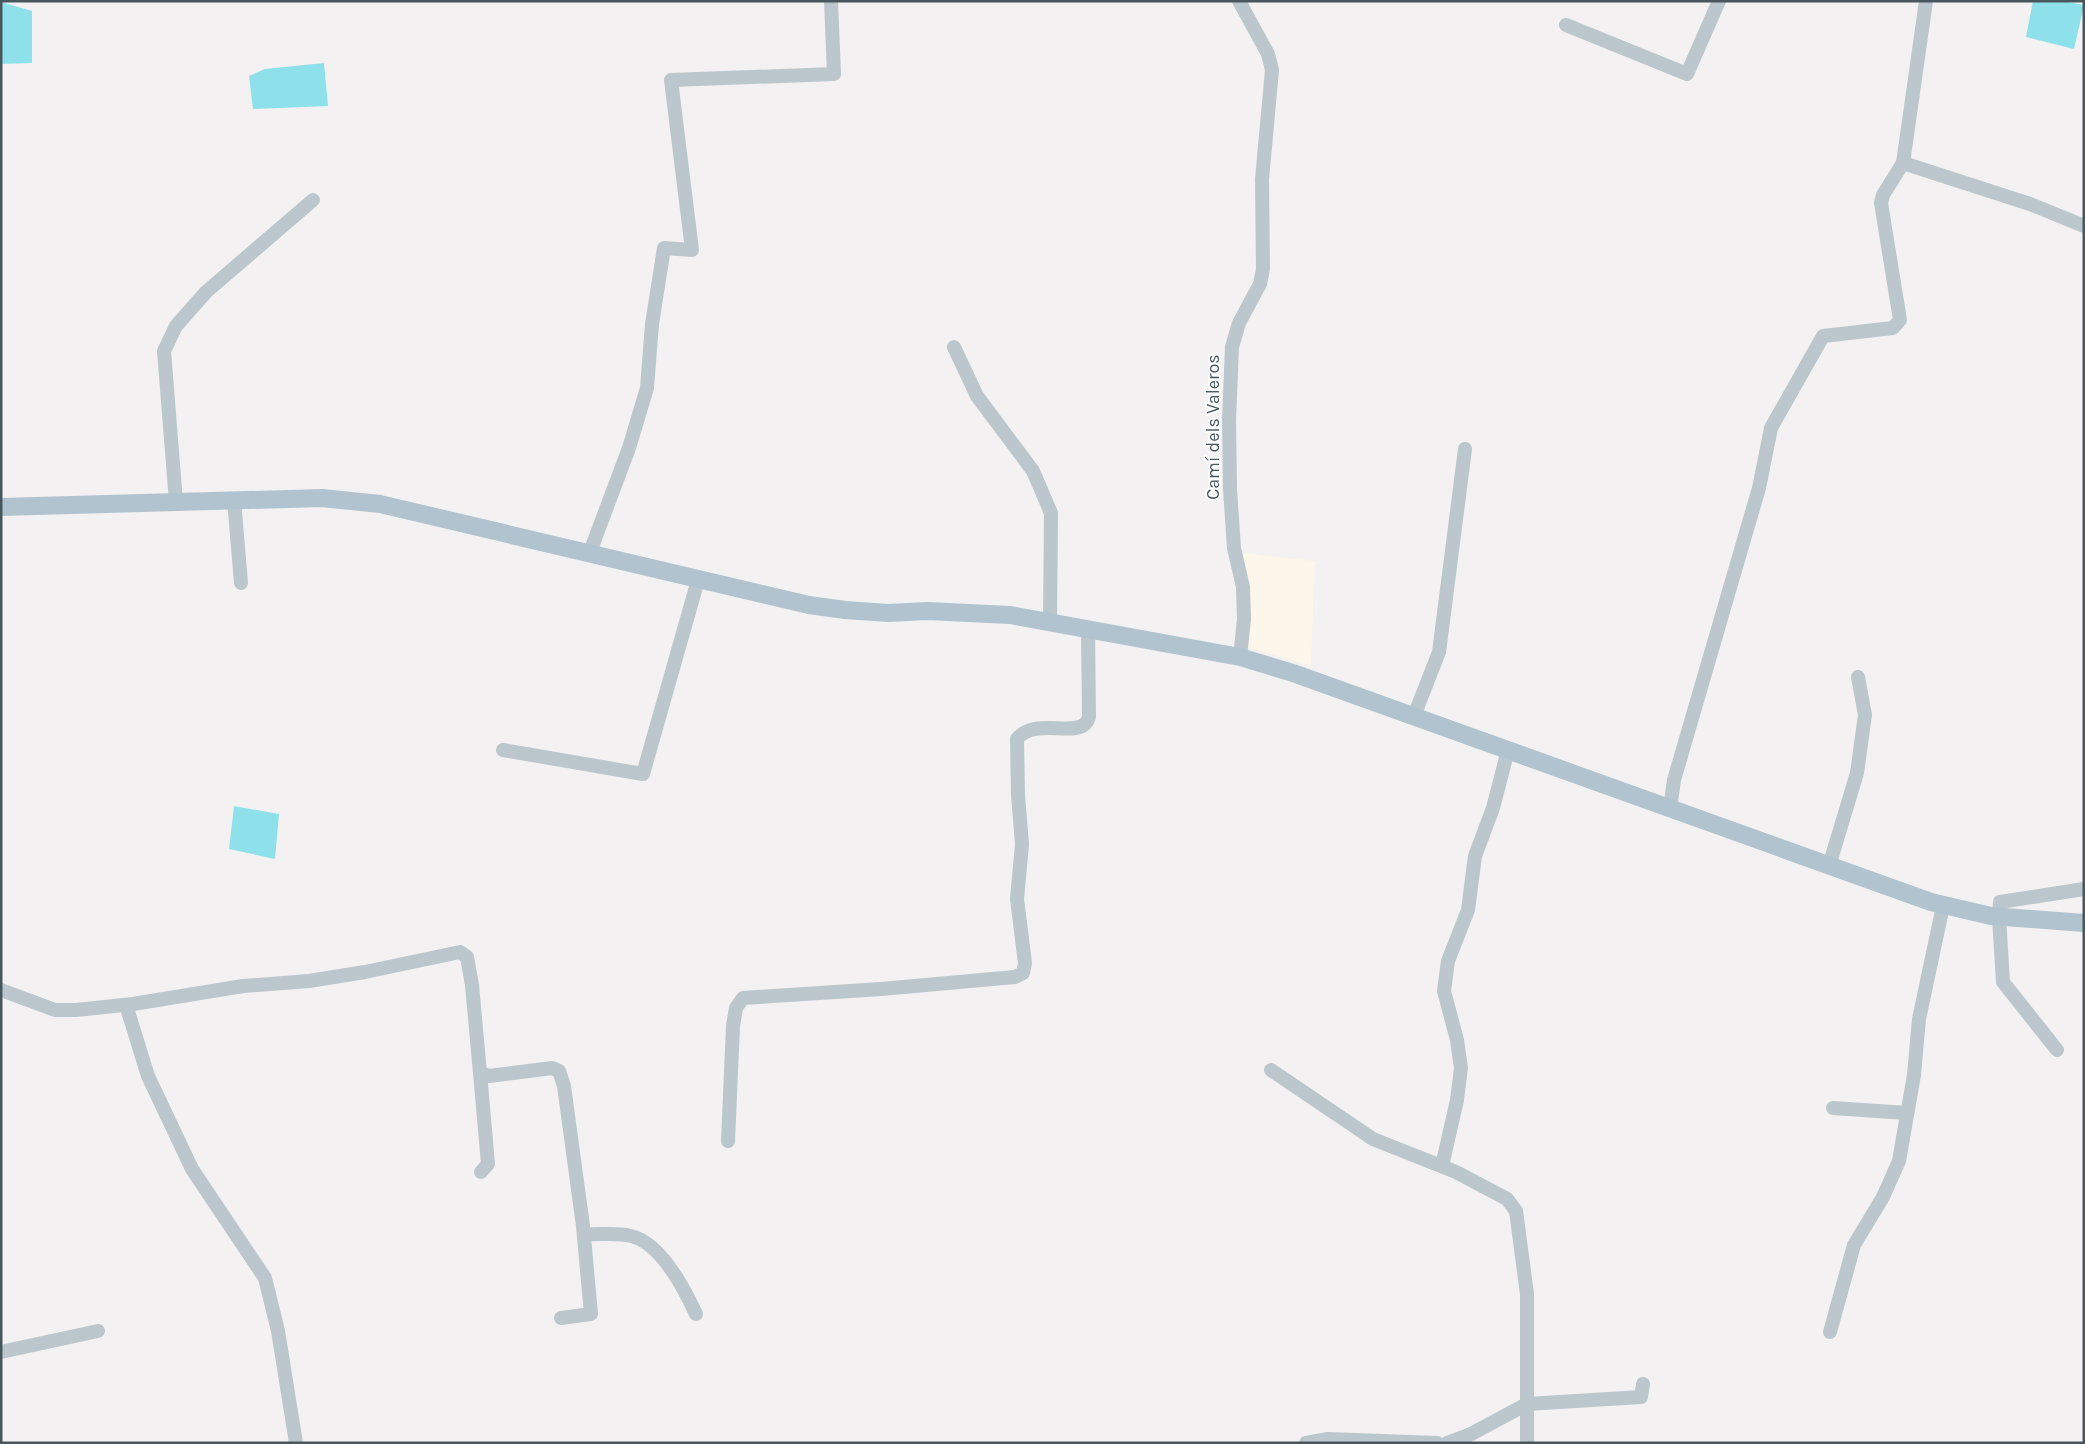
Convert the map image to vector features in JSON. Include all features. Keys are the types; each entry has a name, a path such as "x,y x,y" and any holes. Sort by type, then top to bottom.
{"main road":[{"path":"1,507 322,498 362,501 590,552 698,580 809,605 888,613 927,611 1010,615 1240,657 1293,673 1670,810 1943,906 1999,917 2084,923"}],"street":[{"path":"590,552 629,448 647,388 652,324 664,248 692,250 672,80 834,74 831,1"},
{"name":"Camí dels Valeros","path":"1239,1 1268,54 1272,70 1262,179 1263,270 1260,284 1239,323 1232,347 1229,420 1230,489 1234,548 1243,588 1244,619 1240,657"},
{"path":"1566,25 1687,74 1719,1"},
{"path":"1670,810 1674,780 1758,488 1771,428 1823,336 1893,328 1900,320 1880,203 1903,163 1926,1"},
{"path":"1903,163 2030,204 2084,226"},
{"path":"176,502 164,351 176,326 206,292 313,200"},
{"path":"954,347 977,396 1033,471 1051,513 1050,622"},
{"path":"1414,716 1439,652 1465,449"},
{"path":"234,500 241,583"},
{"path":"503,750 643,774 698,580"},
{"path":"728,1140 734,1026 736,1008 743,998 881,990 1015,977 1023,973 1025,963 1017,899 1022,844 1018,794 1017,739 1023,732 1033,729 1078,727 1085,724 1089,717 1088,629"},
{"path":"1829,866 1857,773 1865,715 1858,677"},
{"path":"1442,1166 1457,1100 1461,1068 1457,1040 1444,991 1448,962 1468,910 1475,856 1493,808 1508,750"},
{"path":"2057,1050 2003,982 1999,917 2000,902 2084,889"},
{"path":"1830,1332 1854,1245 1882,1197 1899,1160 1914,1075 1919,1020 1943,906"},
{"path":"1,990 55,1010 76,1010 126,1005 243,986 310,981 365,972 460,952 467,957 472,985 488,1164 481,1172"},
{"path":"126,1005 148,1076 192,1169 265,1278 278,1331 296,1443"},
{"path":"480,1073 490,1076 552,1068 559,1071 564,1086 584,1234 591,1314 561,1318"},
{"path":"1271,1070 1373,1139 1442,1166 1507,1199 1516,1211 1527,1294 1526,1443"},
{"path":"1833,1108 1908,1113"},
{"path":"584,1234 631,1236 648,1243 680,1281 696,1314"},
{"path":"1,1352 98,1331"},
{"path":"1447,1443 1471,1434 1526,1404 1641,1397 1643,1384"},
{"path":"1306,1443 1328,1439 1437,1443"}],"shaded area":[{"path":"1243,553 1315,561 1311,666 1247,647"}],"water":[{"path":"2033,1 2062,1 2084,5 2074,49 2026,37"},
{"path":"1,2 32,11 32,63 1,64"},
{"path":"324,63 328,106 253,109 249,76 265,69"},
{"path":"234,806 279,814 275,859 229,849"}]}
